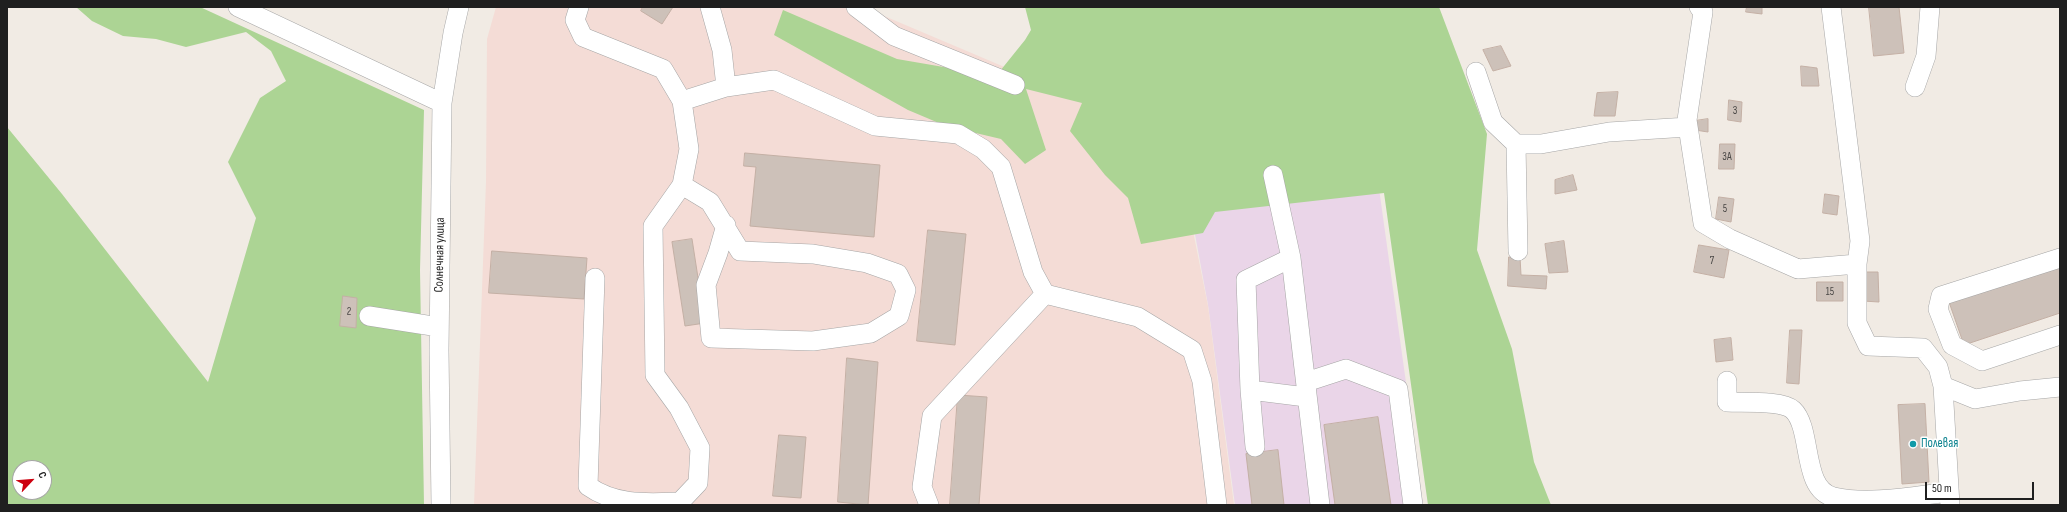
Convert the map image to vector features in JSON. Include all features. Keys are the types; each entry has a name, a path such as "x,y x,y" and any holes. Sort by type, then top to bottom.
{"street":[{"path":"238,7 442,103"},
{"name":"Солнечная улица","path":"441,505 439,327 442,103 453,33 459,7"},
{"path":"579,7 575,20 583,37 663,69 682,101 689,149 682,185 654,226 655,375 679,408 700,448 698,483 680,502 640,504 601,495 588,486 595,278"},
{"path":"710,7 722,50 726,87"},
{"path":"856,7 894,36 1015,85"},
{"path":"1699,7 1703,12 1687,120 1703,222 1730,239 1798,269 1857,264"},
{"path":"1727,381 1727,402 1778,404 1792,410 1802,426 1810,470 1820,488 1832,497 1870,500 1949,499 1943,386 1938,367 1923,348 1868,346 1857,322 1857,264 1860,241 1831,7"},
{"path":"1915,87 1926,56 1930,7"},
{"path":"1476,72 1493,122 1516,144 1541,144 1609,132 1688,127"},
{"path":"682,101 726,87 774,80 875,126 958,134 983,149 1001,167 1033,272 1045,294 1138,317 1192,350 1202,381 1217,505"},
{"path":"1516,144 1518,251"},
{"path":"1274,176 1291,258 1320,505"},
{"path":"682,185 710,202 726,225 740,251 813,254 867,263 898,274 906,290 900,316 871,333 813,341 711,338 706,285 718,253 726,225"},
{"path":"1255,446 1250,390 1246,280 1291,258"},
{"path":"2060,258 1942,296 1938,309 1952,345 1982,361 2060,336"},
{"path":"929,505 922,487 932,416 1045,294"},
{"path":"369,316 439,327"},
{"path":"1250,390 1306,390 1346,369 1398,389 1413,505"},
{"path":"1943,386 1968,398 1975,399 2020,391 2060,387"}],"shaded area":[{"path":"496,7 863,7 1113,113 1186,196 1208,306 1234,505 474,505 486,182 487,39"},
{"path":"1377,174 1423,505 1235,505 1208,305 1188,196"}],"green space":[{"path":"76,7 200,7 424,110 420,270 424,505 7,505 7,127 62,194 208,382 256,218 228,162 260,98 286,81 271,51 246,32 186,47 156,39 123,36 92,21"},
{"path":"1025,7 1439,7 1487,134 1477,250 1512,349 1534,462 1551,505 1428,505 1384,193 1215,212 1203,233 1141,244 1128,198 1105,175 1070,131 1082,103 1026,89 1046,150 1025,164 1001,139 946,126 908,110 774,35 783,10 897,59 996,76 1025,40 1031,30"}],"building":[{"path":"643,7 673,7 662,24 641,11"},
{"path":"1747,7 1762,7 1762,14 1746,12"},
{"path":"1869,7 1899,7 1904,53 1874,56"},
{"path":"1501,46 1511,66 1493,71 1483,50"},
{"path":"1801,66 1817,68 1819,86 1802,86"},
{"path":"1618,92 1615,116 1594,116 1597,93"},
{"path":"1729,100 1742,102 1741,122 1728,120"},
{"path":"1708,119 1708,132 1695,130 1695,121"},
{"path":"1720,144 1735,144 1734,169 1719,169"},
{"path":"745,153 880,165 874,237 750,226 756,167 744,166"},
{"path":"1573,175 1577,190 1555,194 1555,180"},
{"path":"1825,194 1839,196 1837,215 1823,213"},
{"path":"1719,197 1734,199 1731,222 1716,219"},
{"path":"928,230 966,234 955,345 917,341"},
{"path":"692,239 705,323 685,326 672,242"},
{"path":"1564,241 1568,272 1549,273 1545,244"},
{"path":"1699,245 1729,250 1724,278 1694,272"},
{"path":"492,251 587,258 584,299 489,293"},
{"path":"1509,257 1520,257 1521,275 1547,276 1546,289 1508,286"},
{"path":"2060,265 2060,313 1964,345 1949,302"},
{"path":"1865,272 1878,272 1879,302 1863,301"},
{"path":"1817,282 1843,282 1843,301 1817,301"},
{"path":"343,296 357,298 356,328 340,326"},
{"path":"1790,330 1802,330 1799,384 1787,383"},
{"path":"1731,338 1733,360 1716,362 1714,340"},
{"path":"847,358 878,362 868,505 838,502"},
{"path":"958,395 987,397 979,505 950,505"},
{"name":"Полевая","path":"1925,404 1929,482 1902,484 1898,405"},
{"path":"1378,417 1391,505 1335,505 1324,425"},
{"path":"779,435 806,437 801,498 773,496"},
{"path":"1278,450 1284,505 1252,505 1246,454"}],"place":[{"name":"Полевая","path":"1913,444"}]}
